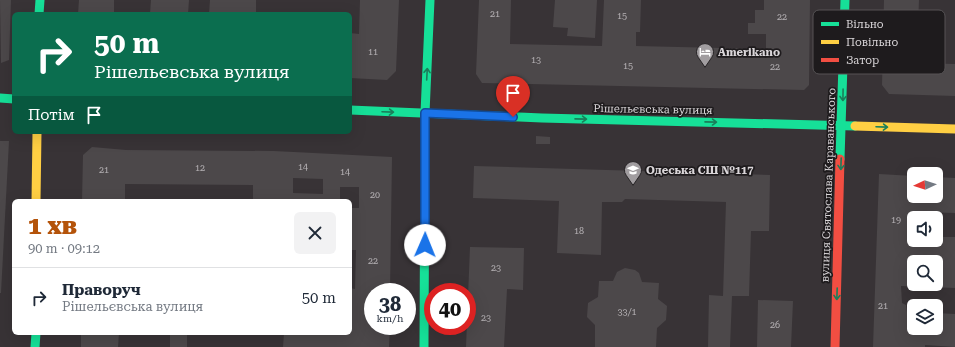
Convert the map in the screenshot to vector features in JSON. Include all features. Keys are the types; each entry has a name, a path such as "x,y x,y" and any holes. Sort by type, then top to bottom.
{"main road":[{"path":"39,12 40,0"},
{"path":"424,347 425,113 430,0"},
{"name":"вулиця Святослава Караванського","path":"845,0 845,10"},
{"name":"вулиця Святослава Караванського","path":"835,347 844,74"},
{"path":"0,98 12,99"},
{"name":"Рішельєвська вулиця","path":"352,110 542,118 955,129"},
{"path":"36,199 37,134"},
{"path":"35,347 36,335"}],"building":[{"path":"0,0 11,0 9,60 1,63"},
{"path":"79,0 114,0 114,12 78,12"},
{"path":"151,0 189,0 188,12 150,12"},
{"path":"210,0 256,0 256,12 209,12"},
{"path":"360,0 399,0 396,71 387,80 352,78 352,33 359,34"},
{"path":"479,0 511,0 510,44 602,46 604,0 641,0 640,32 636,32 636,46 766,49 766,34 748,34 748,23 755,23 755,10 764,10 764,0 810,0 809,85 804,90 482,83 476,74"},
{"path":"555,0 597,0 595,38 567,36 568,28 553,27"},
{"path":"884,0 919,0 919,10 884,10"},
{"path":"945,64 955,64 955,96 889,94 882,85 882,74 945,74"},
{"path":"536,136 550,137 550,144 536,144"},
{"path":"0,141 9,141 1,293 0,293"},
{"path":"92,147 126,150 274,151 392,157 390,283 364,283 364,335 390,335 389,347 283,347 284,335 352,335 352,288 355,289 356,250 352,250 352,208 359,208 359,187 340,187 340,199 253,199 253,185 125,184 125,199 82,199 83,155","holes":["293,178 323,179 323,194 293,193"]},
{"path":"474,166 770,175 769,231 751,231 749,296 732,296 730,347 708,347 709,295 723,296 726,202 625,199 622,202 602,202 601,255 557,253 559,201 473,198"},
{"path":"879,174 907,176 907,203 943,203 943,177 955,178 955,213 943,213 943,211 907,211 907,247 943,247 943,237 955,237 955,288 943,288 943,255 907,255 907,286 901,286 902,303 906,305 907,312 907,335 943,335 943,313 955,314 955,347 925,345 925,347 873,347"},
{"path":"470,247 524,248 523,290 507,289 504,347 466,347 466,335 476,335 476,283 469,283"},
{"path":"625,268 635,270 639,273 642,282 659,283 658,299 667,306 666,320 657,328 656,347 595,347 595,325 587,317 588,303 598,297 599,281 613,281 617,272"},
{"path":"758,300 793,301 791,347 757,347"},
{"path":"81,335 119,335 118,347 81,347"},
{"path":"170,335 187,335 187,347 170,347"}],"traffic: fast":[{"path":"39,12 40,0"},
{"path":"424,347 425,113 430,0"},
{"path":"845,0 845,10"},
{"path":"840,159 843,74"},
{"path":"0,98 12,99"},
{"path":"352,110 542,118 855,126"},
{"path":"35,347 36,335"}],"traffic: slow":[{"path":"855,126 955,129"},
{"path":"36,199 37,134"}],"traffic: jam":[{"path":"835,347 840,159"}],"place":[{"name":"Amerikano","path":"705,67"},
{"name":"Одеська СШ №117","path":"633,185"}],"route":[{"path":"425,245 425,113 513,117"}]}
